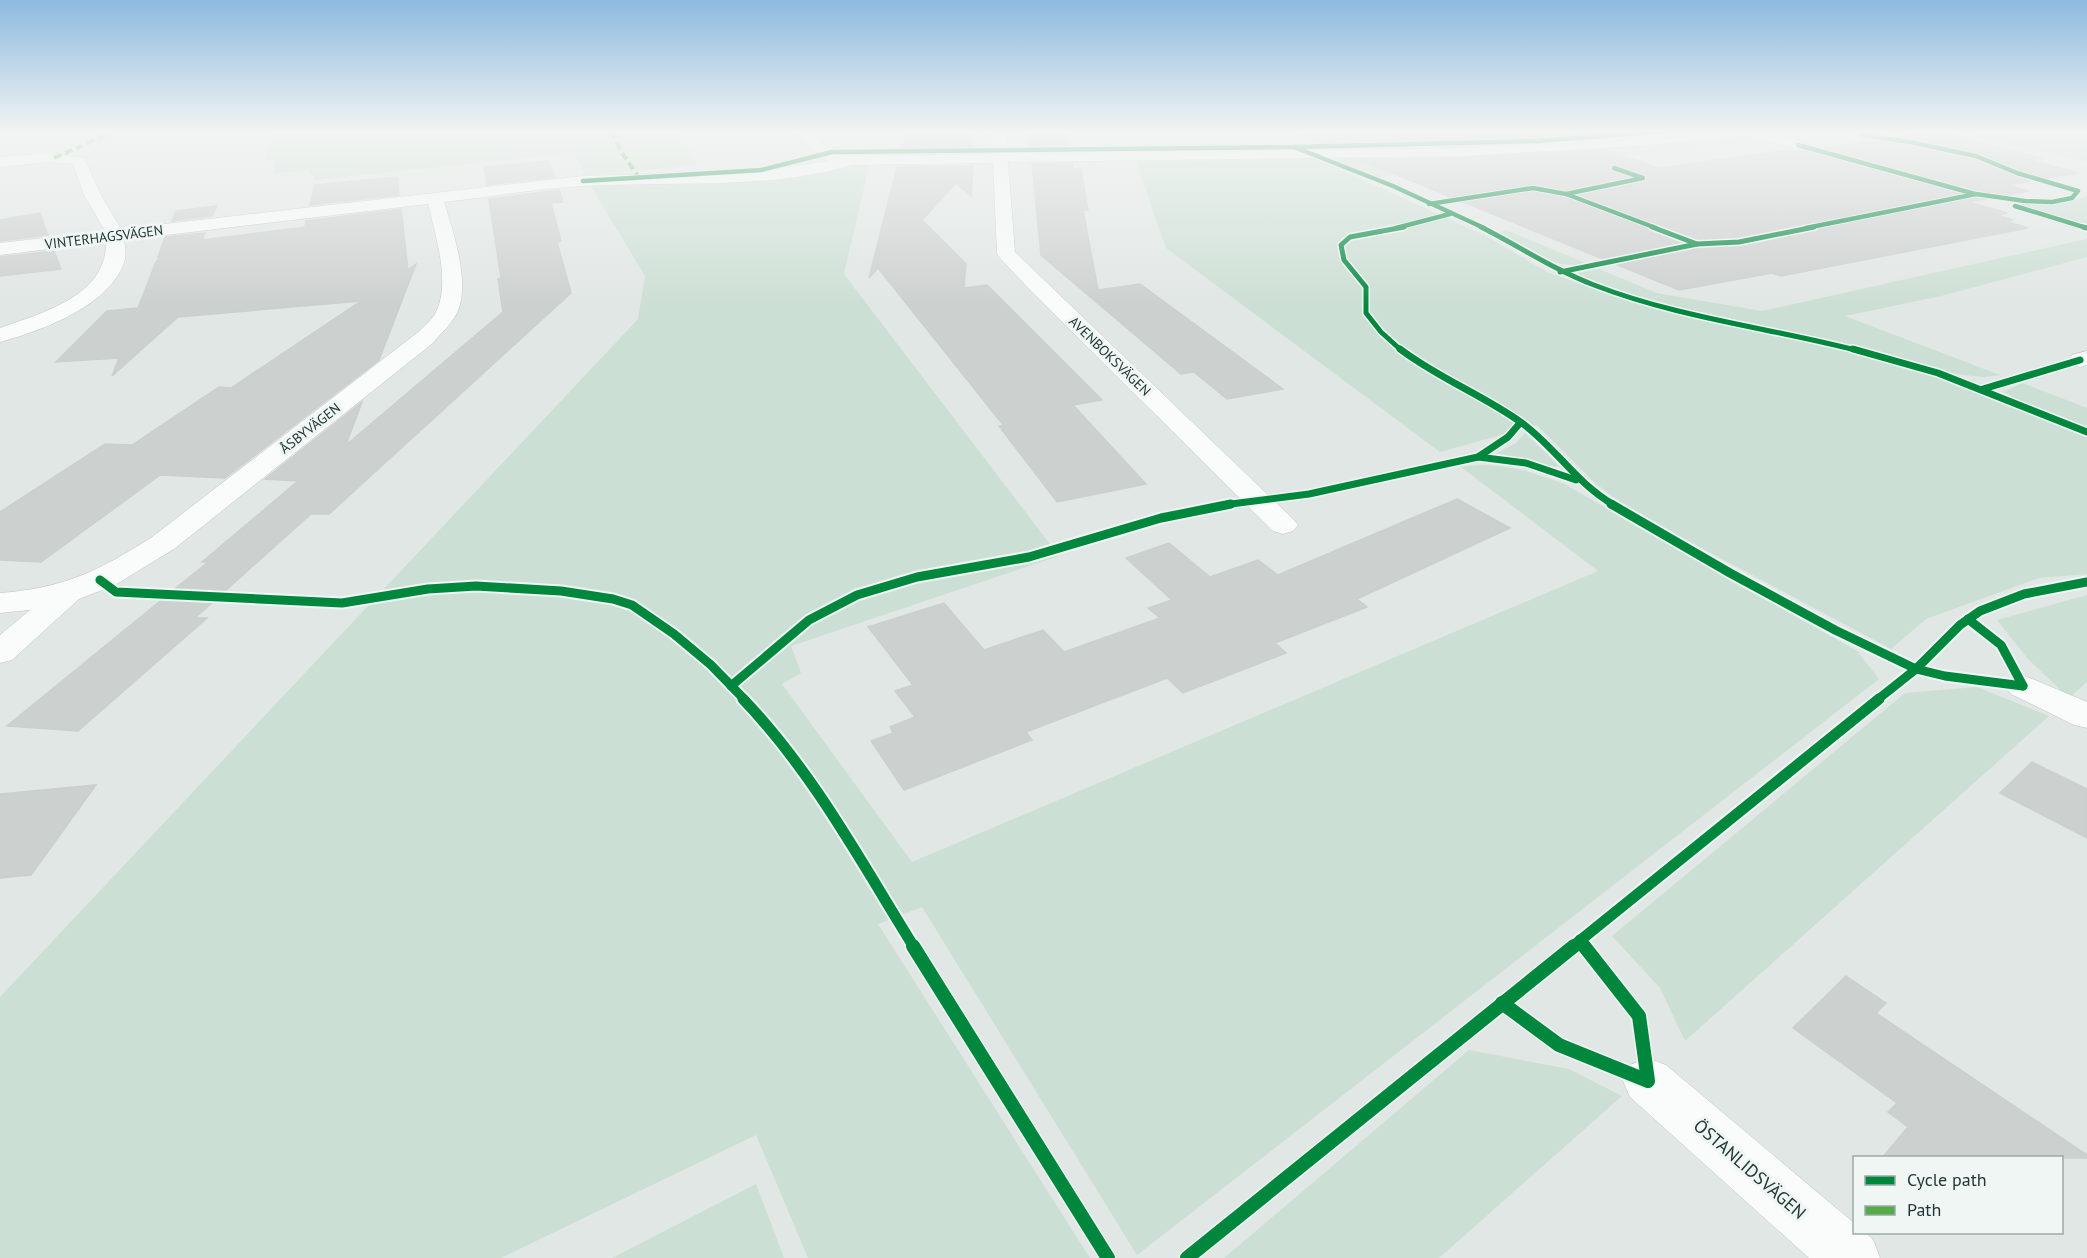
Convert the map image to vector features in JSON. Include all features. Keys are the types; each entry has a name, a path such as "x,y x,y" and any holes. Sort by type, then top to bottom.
{"street":[{"path":"0,335 69,308 98,287 112,273 117,261 115,235 90,190"},
{"name":"VINTERHAGSVÄGEN","path":"0,249 507,190"},
{"name":"AVENBOKSVÄGEN","path":"1003,190 1006,253 1039,288 1283,525"},
{"name":"ÅSBYVÄGEN","path":"0,603 35,601 67,594 121,571 163,543 425,338 448,311 450,293 448,249 435,198"},
{"name":"ÅSBYVÄGEN","path":"0,653 67,594"},
{"path":"2023,686 2087,716"},
{"name":"ÖSTANLIDSVÄGEN","path":"1648,1081 1852,1258"}],"green space":[{"path":"593,190 864,190 844,274 1059,556 791,646 801,673 782,684 912,862 1598,571 1461,467 1488,465 1514,468 1564,484 1857,651 1879,679 1137,1255 922,907 878,924 1090,1258 808,1258 756,1135 501,1258 0,1258 0,997 638,319 645,276"},
{"path":"1146,190 1385,190 1484,235 1549,273 1611,294 1686,316 1869,356 1941,378 2087,438 2087,574 2039,578 1926,619 1891,649 1632,511 1595,483 1537,425 1440,452 1166,248"},
{"path":"2087,196 2087,227 2016,204 2063,203"},
{"path":"1506,230 1588,264 1562,264 1541,258 1499,234"},
{"path":"2087,239 2087,257 1941,296 1845,316 2000,375 1984,377 1944,373 1897,357 1820,338 1653,302 1581,277 1578,273 1599,269 1657,293 1762,311"},
{"path":"2022,383 2087,408 2087,429 2019,401 2004,392"},
{"path":"1525,433 1559,466 1497,453 1516,443"},
{"path":"2087,595 2087,682 2069,698 2028,659 1997,620"},
{"path":"1977,687 2049,716 1685,1041 1660,988 1612,936 1905,693"},
{"path":"1469,1050 1569,1069 1622,1096 1439,1258 1224,1258"},
{"path":"756,1184 784,1258 612,1258"}],"building":[{"path":"314,190 398,190 399,195 310,205"},
{"path":"559,190 563,202 551,203 561,241 557,242 571,293 329,514 311,514 195,618 207,618 78,731 7,726 208,562 202,562 298,481 265,479 362,402 346,445 503,312 498,279 501,278 489,199"},
{"path":"891,190 950,190 922,220 966,264 964,288 987,285 1102,400 1073,405 1146,484 1057,502 999,426 1004,426 878,268 869,278"},
{"path":"964,190 971,190 971,196"},
{"path":"1035,190 1085,190 1088,210 1083,210 1098,290 1140,284 1283,389 1227,399 1194,372 1181,374 1041,255"},
{"path":"1433,190 2029,191 1969,202 2007,213 1997,215 2013,220 2005,221 2028,228 1781,276 1772,273 1679,290"},
{"path":"217,206 212,216 172,221 176,211"},
{"path":"401,209 408,270 416,264 379,360 225,478 160,475 41,562 0,560 0,512 105,444 132,445 219,387 231,388 361,301 178,317 112,376 119,358 56,362 107,311 138,308 156,262 161,256 158,257 165,237 205,233 202,240 305,227 306,221"},
{"path":"40,213 48,235 0,241 0,220"},
{"path":"54,251 61,269 0,276 0,257"},
{"path":"1457,499 1510,528 1357,599 1367,607 1275,643 1286,653 1183,693 1167,678 1026,732 1032,740 904,790 871,741 893,733 890,727 915,717 895,691 913,685 868,627 944,603 984,650 1043,630 1064,652 1160,618 1148,608 1172,600 1126,558 1169,543 1210,577 1258,560 1278,575"},
{"path":"2032,762 2087,789 2087,838 2000,793"},
{"path":"96,785 31,875 0,878 0,794"},
{"path":"1846,976 1886,1003 1876,1013 2087,1155 2087,1158 1884,1156 1908,1127 1888,1112 1897,1103 1793,1028"}],"cycle path":[{"path":"1400,190 1489,231 1594,285 1679,311 1853,349 1913,365 2087,432"},
{"path":"1429,204 1522,190"},
{"path":"1542,190 1566,194 1697,244"},
{"path":"1566,194 1587,190"},
{"path":"1959,190 1975,194"},
{"path":"1560,272 1697,244 1739,242 1976,194 2025,201 2052,202 2072,198 2078,191 2074,190"},
{"path":"2015,206 2087,228"},
{"path":"1450,214 1414,225 1350,237 1341,245 1344,260 1366,287 1366,313 1381,332 1399,348 1437,375 1520,422 1540,438 1593,493 1730,573 1835,630 1916,669 1945,676 2023,686"},
{"path":"1983,389 2080,360"},
{"path":"731,686 809,620 857,595 917,577 1029,557 1161,518 1257,499 1309,494 1478,457 1508,437 1520,423"},
{"path":"1478,457 1526,463 1576,480"},
{"path":"100,580 116,592 342,603 428,589 476,586 561,591 613,599 632,605 674,634 711,665 768,725 804,771 1108,1258"},
{"path":"1187,1258 1916,669 1967,620 2008,598 2087,582"},
{"path":"1968,619 2001,645 2023,686"},
{"path":"1502,1003 1559,1045 1648,1081 1639,1016 1580,940"}]}
